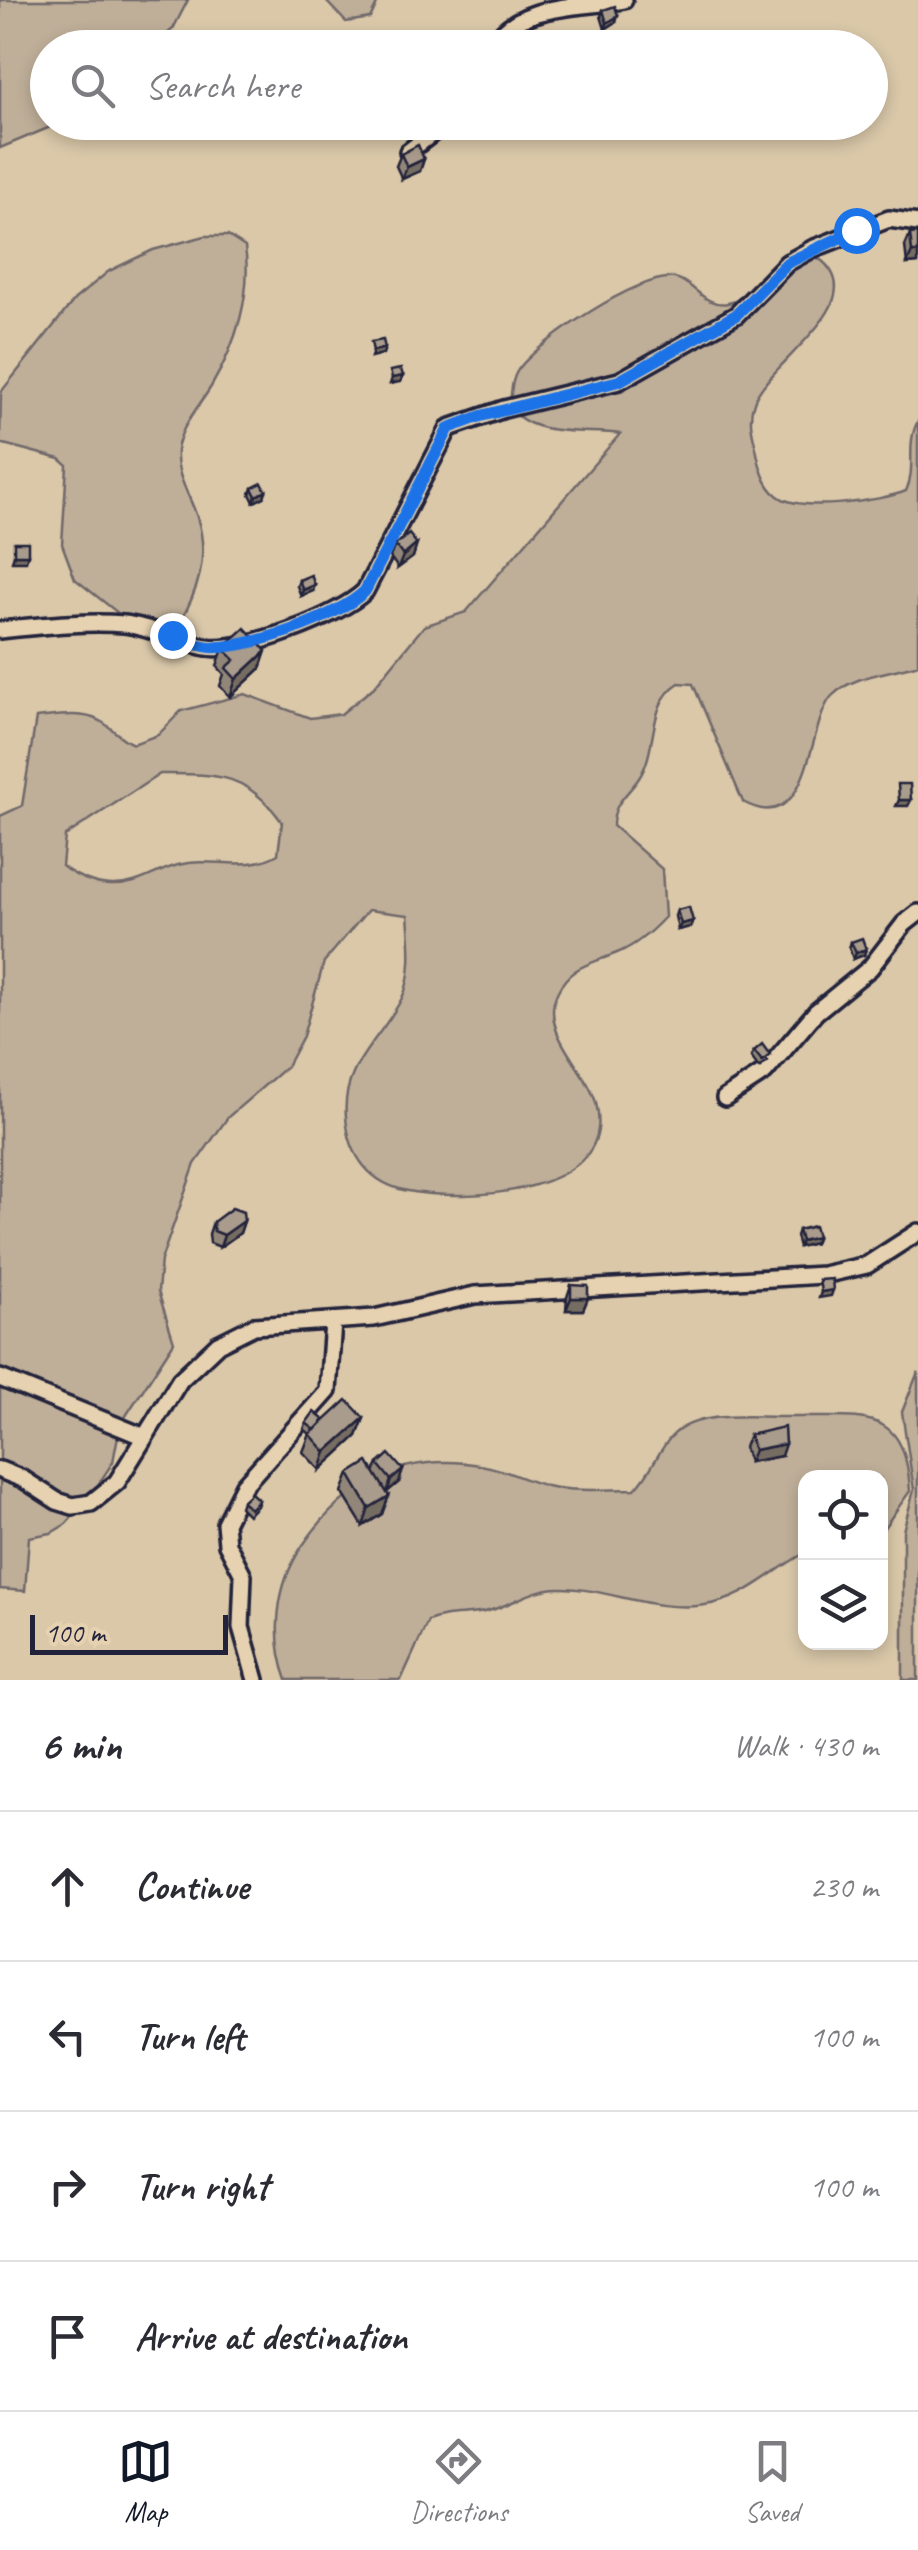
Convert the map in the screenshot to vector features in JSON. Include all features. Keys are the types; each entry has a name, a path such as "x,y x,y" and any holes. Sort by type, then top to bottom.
{"street":[{"path":"506,30 536,12 624,0"},
{"path":"408,152 424,140"},
{"path":"0,630 127,624 208,648 285,631 353,603 365,591 449,428 492,412 619,381 736,315 787,263 812,249 871,224 889,220 918,223"},
{"path":"725,1098 765,1072 816,1012 870,968 918,913"},
{"path":"0,1470 23,1478 56,1501 73,1506 91,1503 117,1482 180,1380 218,1344 254,1326 374,1318 475,1295 823,1275 867,1265 918,1232"},
{"path":"256,1680 241,1627 243,1575 227,1544 225,1523 244,1484 328,1391 333,1322"},
{"path":"0,1378 142,1436"}],"shaded area":[{"path":"0,0 188,0 172,30 30,30 30,136 0,148"},
{"path":"325,0 379,0 370,18 346,22"},
{"path":"205,236 228,236 245,247 244,301 228,353 178,445 180,473 201,532 200,573 178,626 154,632 133,625 75,579 62,544 67,465 60,459 0,443 1,392 75,299 109,271 153,250"},
{"path":"784,253 817,257 831,271 836,287 822,321 762,387 754,402 751,425 763,474 778,496 804,504 860,501 906,491 911,474 912,438 918,421 918,664 850,683 832,696 795,792 782,805 766,809 743,802 693,684 679,683 662,702 645,766 618,805 613,826 662,869 665,917 630,946 575,971 557,993 554,1022 596,1103 597,1134 585,1158 562,1175 498,1193 433,1194 395,1187 364,1166 348,1131 346,1099 356,1068 402,998 410,957 408,915 368,910 324,962 303,1036 287,1066 228,1117 195,1164 161,1260 158,1291 174,1342 120,1425 113,1462 66,1524 51,1533 29,1537 25,1591 0,1589 0,816 22,806 36,718 93,718 133,744 158,735 181,711 245,694 310,718 341,714 374,687 424,626 466,612 620,434 561,431 519,417 510,407 512,388 516,374 529,358 591,311 659,279 682,280 712,302 737,300","holes":["160,774 214,776 256,793 282,822 278,854 254,862 178,865 121,885 92,882 62,866 65,836"]},
{"path":"918,1372 918,1680 903,1680 903,1531 914,1490 902,1412"},
{"path":"730,1416 842,1417 877,1422 890,1430 900,1444 910,1491 888,1522 888,1470 798,1470 798,1558 733,1597 686,1607 578,1589 550,1589 488,1611 428,1621 401,1680 287,1680 278,1629 286,1579 318,1525 357,1489 403,1468 456,1462 494,1468 558,1488 635,1489 666,1443 682,1428"}],"building":[{"path":"615,6 618,16 607,23 603,10"},
{"path":"418,145 424,159 407,167 401,154"},
{"path":"918,233 918,252 912,252 910,234"},
{"path":"383,340 385,348 373,351 371,342"},
{"path":"401,369 403,376 392,378 390,371"},
{"path":"262,483 266,491 256,496 252,488"},
{"path":"409,534 417,544 403,556 395,545"},
{"path":"14,542 28,542 28,555 14,555"},
{"path":"311,575 315,585 303,590 299,580"},
{"path":"245,628 266,651 236,679 226,668 235,660 223,648"},
{"path":"898,784 910,784 911,800 899,800"},
{"path":"689,907 693,921 681,924 677,910"},
{"path":"862,938 866,949 856,953 851,942"},
{"path":"762,1044 770,1055 762,1061 754,1051"},
{"path":"232,1208 243,1212 244,1221 224,1235 214,1231 213,1222"},
{"path":"814,1226 817,1237 801,1241 798,1230"},
{"path":"832,1279 833,1290 821,1292 819,1280"},
{"path":"571,1285 588,1286 588,1298 571,1298"},
{"path":"347,1400 364,1418 326,1452 310,1434"},
{"path":"314,1412 324,1420 315,1430 306,1423"},
{"path":"784,1427 785,1444 754,1450 749,1435"},
{"path":"389,1454 403,1470 391,1480 378,1464"},
{"path":"368,1462 389,1496 369,1508 349,1474"},
{"path":"251,1493 259,1500 250,1509 242,1501"}],"route":[{"path":"172,635 208,648 225,646 285,631 353,603 365,591 449,428 481,416 619,381 736,315 787,263 856,230"}]}
